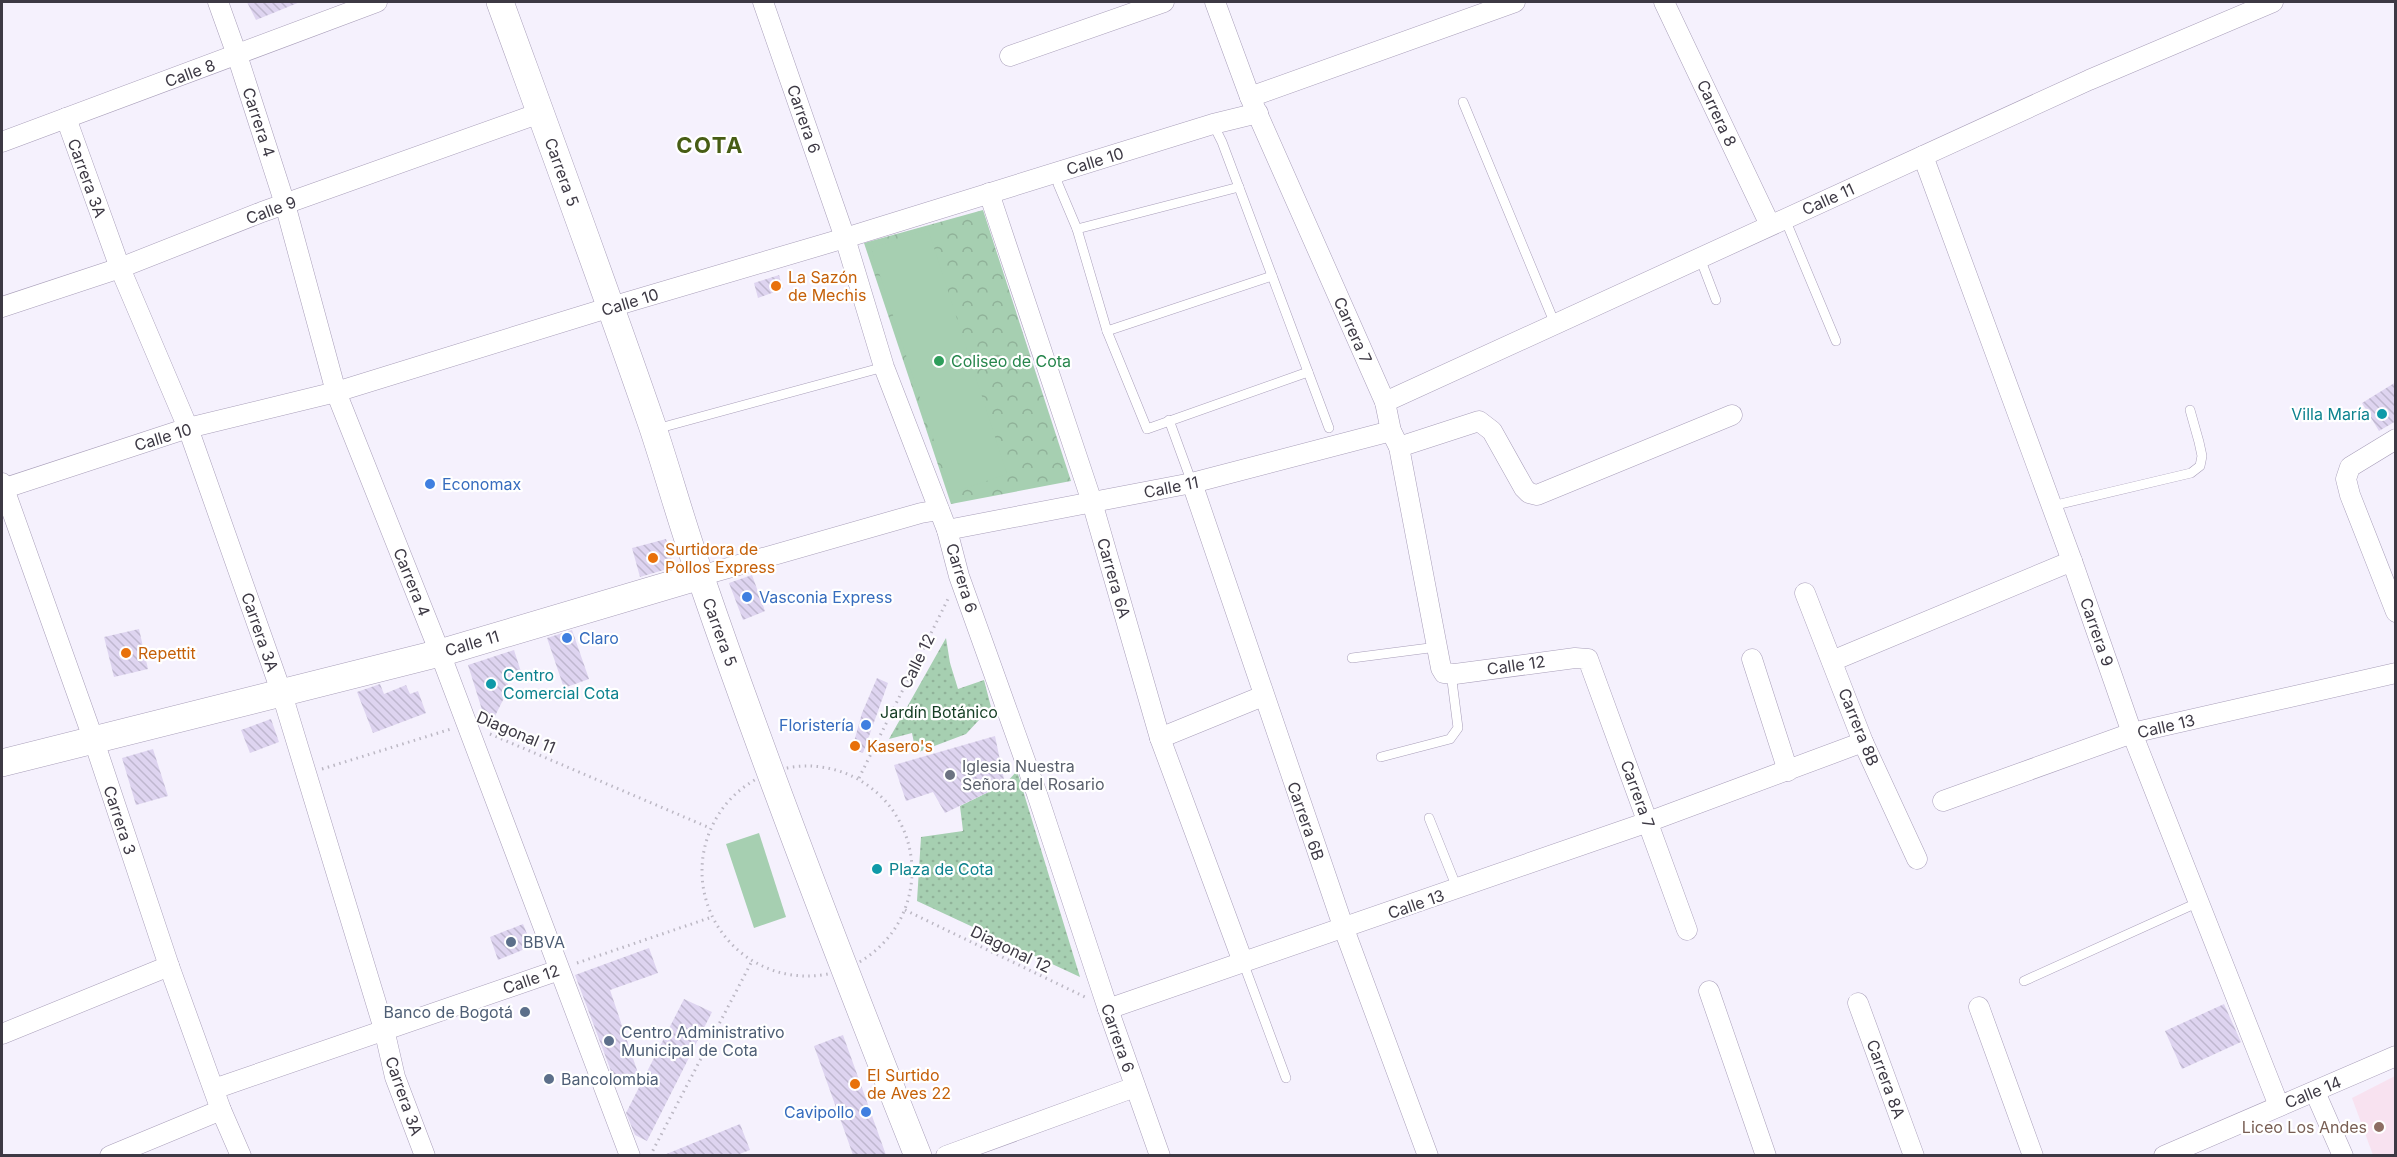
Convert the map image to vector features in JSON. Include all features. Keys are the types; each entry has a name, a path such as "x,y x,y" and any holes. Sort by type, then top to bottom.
{"main road":[{"name":"Carrera 5","path":"500,2 611,307 700,576 844,970 918,1155"},
{"name":"Calle 11","path":"2,763 440,653 700,576"}],"street":[{"name":"Carrera 4","path":"218,2 285,204 336,392 440,653 630,1155"},
{"name":"Calle 8","path":"2,142 377,2"},
{"name":"Carrera 6","path":"763,2 845,238 884,367 947,530 959,576 1037,794 1108,1009 1160,1155"},
{"path":"1010,56 1164,2"},
{"name":"Calle 10","path":"2,487 188,428 336,392 1213,124 1254,105 1515,2"},
{"name":"Carrera 8","path":"1664,2 1778,222"},
{"name":"Calle 11","path":"1385,402 2089,80 2273,2"},
{"name":"Carrera 7","path":"1222,3 1254,105 1385,402 1395,439 1441,668 1448,673"},
{"name":"Calle 9","path":"2,307 120,268 285,204 540,113"},
{"name":"Carrera 3A","path":"66,118 120,268 188,428 282,694 384,1029 395,1077 425,1155"},
{"name":"Carrera 9","path":"1923,156 2072,561 2132,733 2279,1106"},
{"name":"Carrera 6A","path":"988,193 1092,502 1160,738 1243,962"},
{"name":"Calle 11","path":"947,530 1192,483 1479,421 1492,431 1524,488 1529,493 1537,495 1732,415"},
{"path":"2396,440 2350,467 2346,479 2350,495 2396,612"},
{"name":"Carrera 6B","path":"1192,483 1344,929 1428,1155"},
{"name":"Carrera 3","path":"2,487 94,741 169,966 221,1110 241,1155"},
{"name":"Calle 11","path":"700,576 921,513 939,510"},
{"path":"1832,661 2072,561"},
{"name":"Carrera 8B","path":"1805,593 1863,742 1917,859"},
{"name":"Calle 12","path":"1448,673 1575,658 1588,659"},
{"name":"Carrera 7","path":"1588,659 1687,930"},
{"path":"1752,659 1788,771"},
{"name":"Calle 13","path":"1943,801 2132,733 2396,673"},
{"path":"1160,738 1263,696"},
{"name":"Calle 13","path":"1108,1009 1648,822 1863,742"},
{"path":"2,1034 169,966"},
{"name":"Calle 12","path":"214,1089 560,969"},
{"path":"1709,991 1766,1155"},
{"name":"Carrera 8A","path":"1858,1003 1914,1155"},
{"path":"1979,1008 2033,1155"},
{"name":"Calle 14","path":"2173,1154 2396,1056"},
{"path":"946,1155 1135,1088"},
{"path":"2315,1092 2343,1155"},
{"path":"110,1155 221,1110"}],"lane":[{"path":"1463,102 1555,324"},
{"path":"1213,124 1239,187 1329,428"},
{"path":"1057,172 1058,184 1077,229 1107,331 1147,429 1308,372"},
{"path":"1077,229 1239,187"},
{"path":"1778,222 1836,341"},
{"path":"1700,258 1716,300"},
{"path":"1107,331 1272,276"},
{"path":"653,429 884,367"},
{"path":"2052,506 2191,473 2200,466 2202,456 2190,410"},
{"path":"1169,420 1192,483"},
{"path":"1352,658 1437,647"},
{"path":"1381,757 1450,739 1458,728 1448,673"},
{"path":"1429,818 1458,889"},
{"path":"2024,981 2199,902"},
{"path":"1243,962 1286,1078"}],"path":[{"name":"Calle 12","path":"859,778 959,576"},
{"name":"Diagonal 11","path":"306,774 467,724 710,828"},
{"name":"Diagonal 12","path":"904,910 1108,1009"},
{"name":"Calle 12","path":"560,969 712,917"},
{"path":"650,1155 752,962"}],"shaded area":[{"name":"Liceo Los Andes","path":"2395,1076 2395,1155 2373,1155 2352,1098"}],"green space":[{"path":"983,210 1071,481 951,504 864,243"},
{"name":"Coliseo de Cota","path":"928,229 1007,474 951,493 871,248"},
{"name":"Jardín Botánico","path":"946,638 950,663 958,689 984,680 991,707 966,734 916,753 912,733 889,739"},
{"path":"1017,771 1080,977 917,901 921,837 963,831 960,806 1005,784"},
{"path":"759,833 786,917 754,928 726,844"}],"building":[{"path":"247,2 300,2 256,20"},
{"path":"779,275 783,289 758,298 754,283"},
{"name":"Villa María","path":"2396,382 2396,421 2379,431 2362,403"},
{"name":"Surtidora de Pollos Express","path":"666,539 674,567 640,577 632,548"},
{"name":"Vasconia Express","path":"752,575 765,611 743,620 729,583"},
{"name":"Repettit","path":"139,629 148,669 114,677 104,637"},
{"path":"572,630 589,679 564,688 547,638"},
{"name":"Centro Comercial Cota","path":"514,650 522,675 506,680 509,688 494,718 483,713 468,665"},
{"path":"877,678 888,683 863,753 852,749 862,713"},
{"path":"380,684 384,694 406,685 410,694 418,691 426,713 373,733 357,692"},
{"path":"271,719 279,742 250,753 241,730"},
{"name":"Iglesia Nuestra Señora del Rosario","path":"995,736 1005,784 945,813 933,792 906,801 894,765"},
{"path":"153,749 168,796 136,805 122,758"},
{"name":"BBVA","path":"523,924 532,946 498,960 490,937"},
{"path":"649,948 658,973 610,990 640,1079 617,1087 575,975"},
{"path":"684,999 712,1012 647,1141 635,1135 626,1113"},
{"path":"2224,1004 2241,1042 2182,1069 2165,1031"},
{"path":"843,1035 886,1155 853,1155 814,1046"},
{"path":"740,1124 750,1150 737,1155 664,1155"}],"place":[{"name":"La Sazón de Mechis","path":"776,286"},
{"name":"Coliseo de Cota","path":"939,361"},
{"name":"Villa María","path":"2382,414"},
{"name":"Economax","path":"430,484"},
{"name":"Surtidora de Pollos Express","path":"653,558"},
{"name":"Vasconia Express","path":"747,597"},
{"name":"Claro","path":"567,638"},
{"name":"Repettit","path":"126,653"},
{"name":"Centro Comercial Cota","path":"491,684"},
{"name":"Floristería","path":"866,725"},
{"name":"Kasero's","path":"855,746"},
{"name":"Iglesia Nuestra Señora del Rosario","path":"950,775"},
{"name":"Plaza de Cota","path":"877,869"},
{"name":"BBVA","path":"511,942"},
{"name":"Banco de Bogotá","path":"525,1012"},
{"name":"Centro Administrativo Municipal de Cota","path":"609,1041"},
{"name":"Bancolombia","path":"549,1079"},
{"name":"El Surtido de Aves 22","path":"855,1084"},
{"name":"Cavipollo","path":"866,1112"},
{"name":"Liceo Los Andes","path":"2379,1127"}],"district":[{"name":"COTA","path":"710,145"}]}
